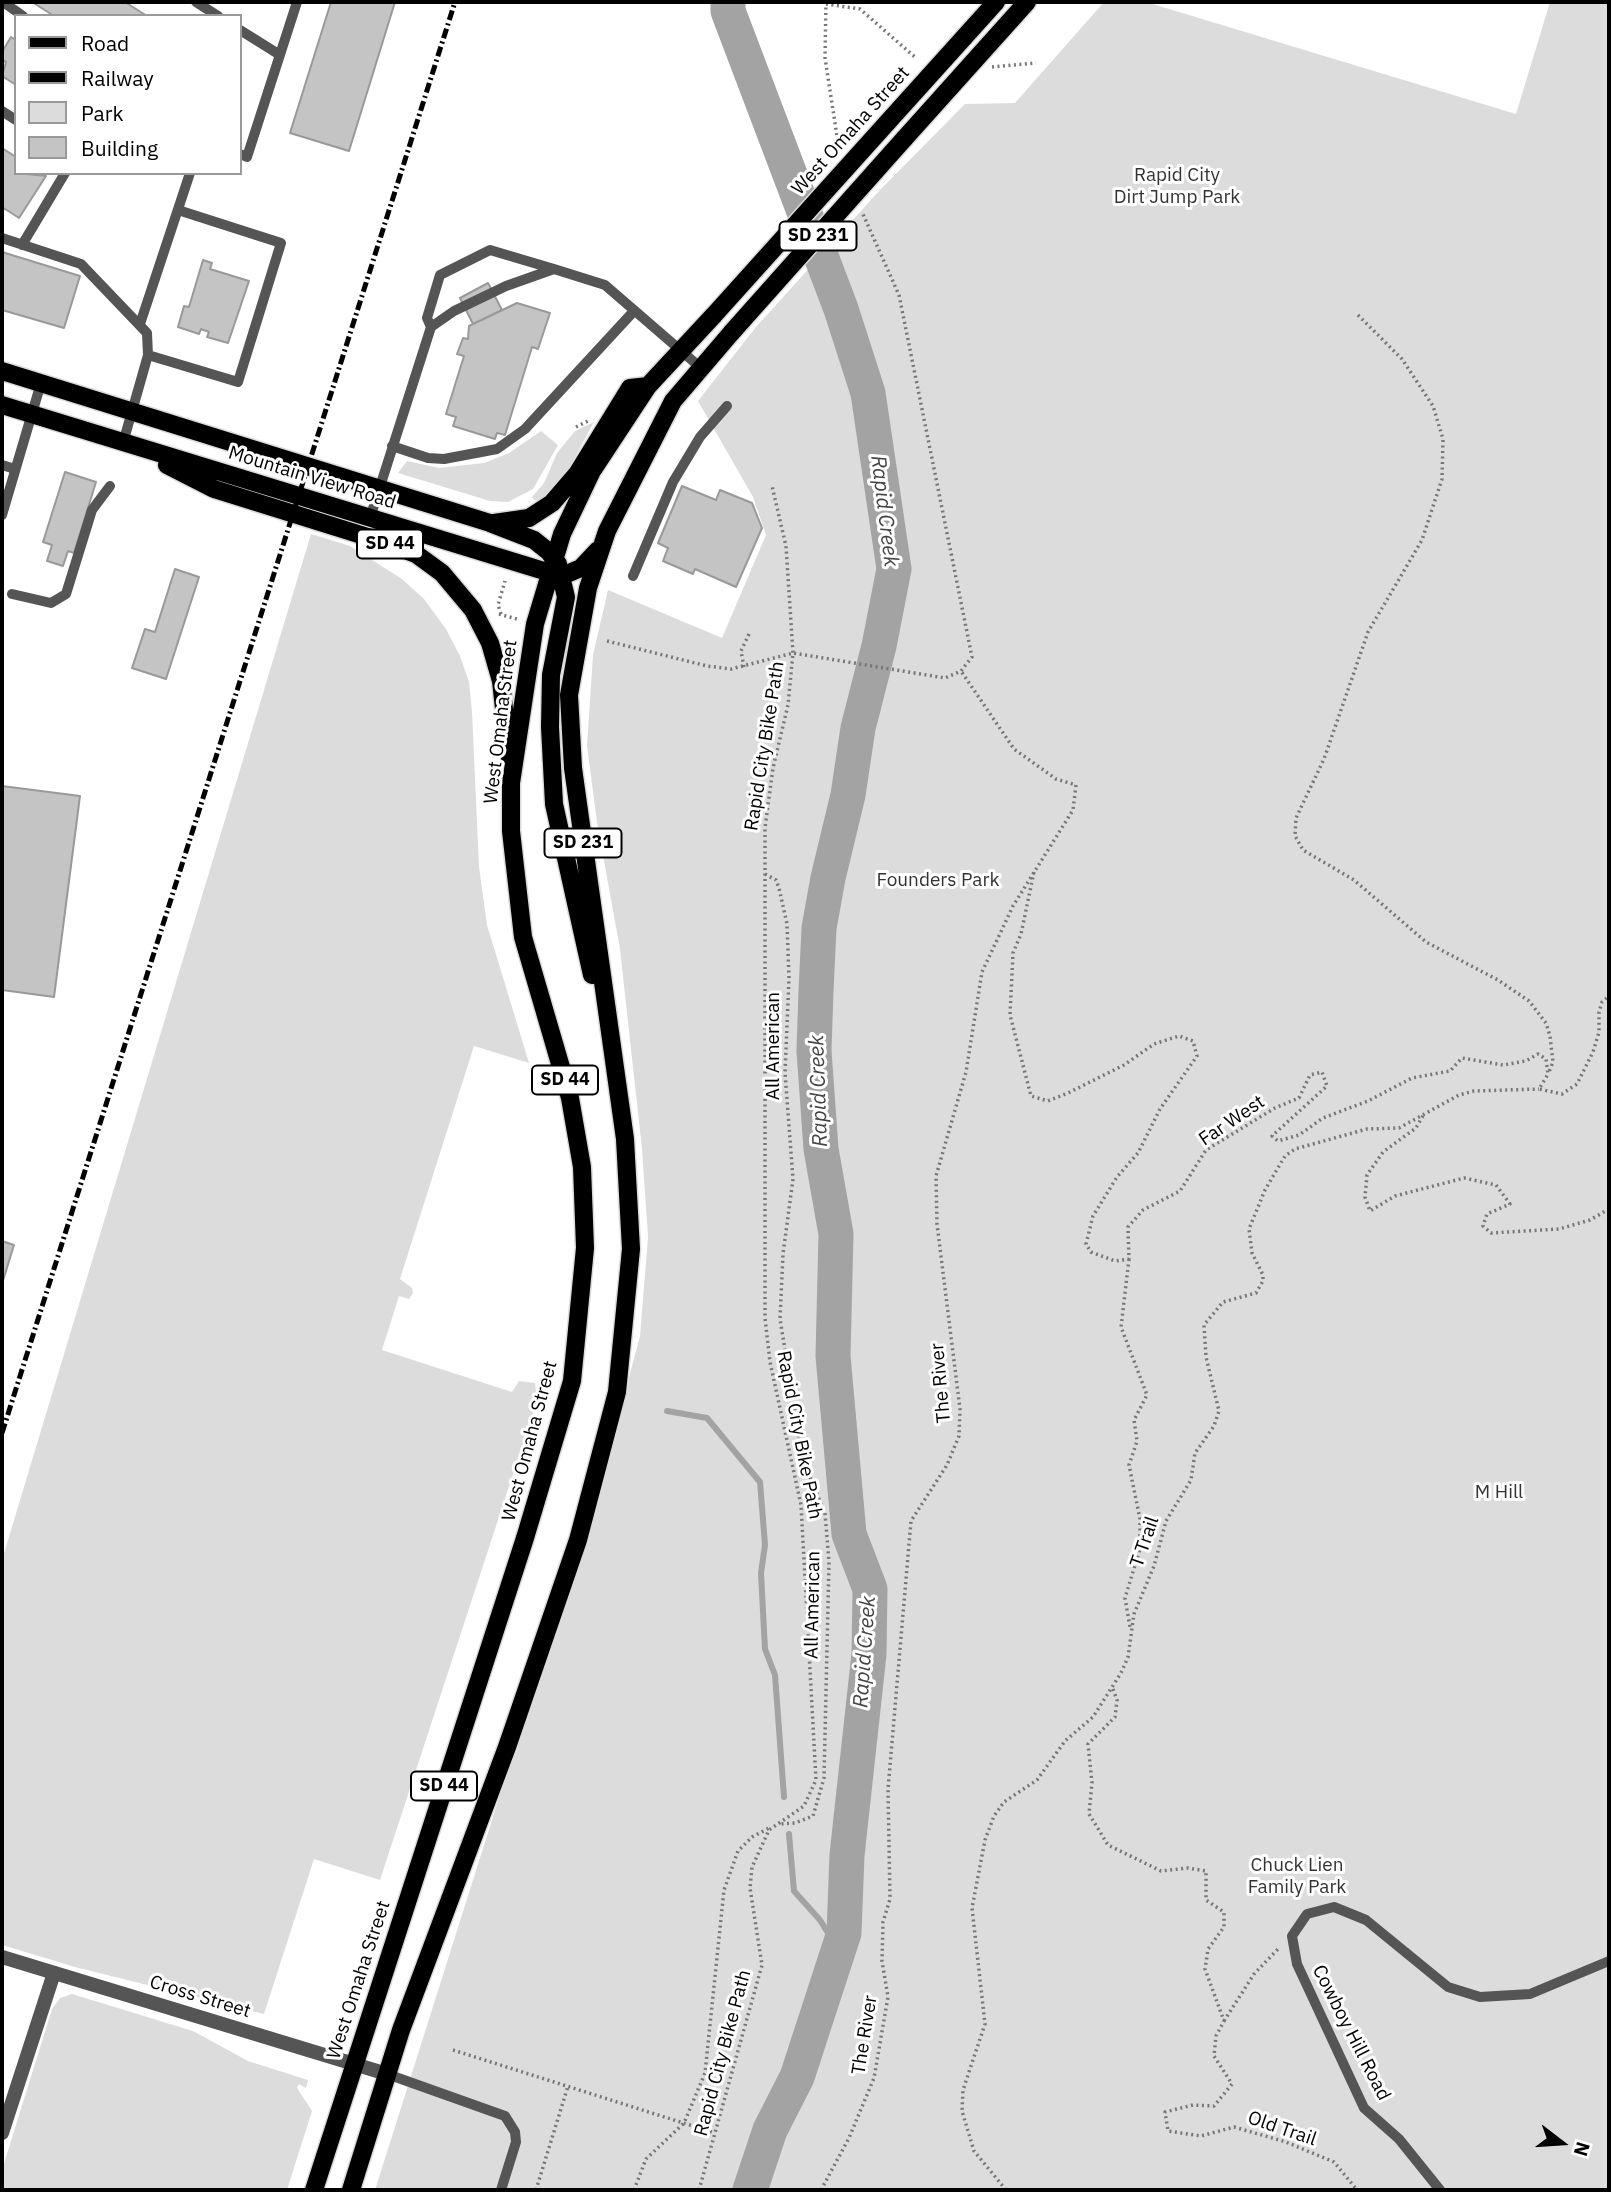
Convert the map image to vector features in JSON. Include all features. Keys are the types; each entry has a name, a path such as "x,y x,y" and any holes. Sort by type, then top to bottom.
{"main road":[{"name":"West Omaha Street","path":"314,2190 525,1538 572,1381 585,1248 582,1167 570,1098 523,937 511,831 511,783 535,624 592,471 648,386 996,2"},
{"name":"SD 231","path":"611,1053 568,731 569,695 577,641 601,546 625,490 673,401 1027,2"},
{"name":"Mountain View Road","path":"2,372 490,523 534,540 554,568"},
{"path":"490,523 529,518 552,503 577,474 630,388 648,386"},
{"name":"Mountain View Road","path":"2,405 370,518 554,568"},
{"name":"SD 44","path":"123,443 214,489 387,543 416,554 442,573 473,610 489,643 501,681 511,783"},
{"path":"601,546 581,568 554,568 566,597 551,675 550,726 554,804 611,1053"},
{"name":"SD 44","path":"351,2190 387,2074 507,1747 578,1540 617,1392 631,1249 625,1139 611,1053"}],"street":[{"name":"Cross Street","path":"2,1957 387,2074"},
{"path":"2,2133 4,2115 54,1973"}],"lane":[{"path":"3,2 20,14"},
{"path":"196,2 215,14"},
{"path":"242,155 247,156 297,2"},
{"path":"242,31 279,55"},
{"path":"22,245 64,175"},
{"path":"140,324 189,175"},
{"path":"148,355 238,382 281,243 178,210"},
{"path":"2,238 81,264 147,333 148,355 123,443"},
{"path":"431,327 427,318 440,275 490,250 605,285 701,368"},
{"path":"370,518 431,327 454,311 506,286 554,269"},
{"path":"392,446 428,458 444,459 497,449 525,429 634,310"},
{"path":"2,514 41,383"},
{"path":"633,576 673,482 700,437 727,406"},
{"path":"2,465 15,469"},
{"path":"12,594 51,603 66,594 92,510 110,486"},
{"path":"1292,1936 1307,1914 1334,1907 1366,1920 1448,1987 1480,1997 1530,1994 1609,1961"},
{"name":"Cowboy Hill Road","path":"1292,1936 1297,1964 1364,2108 1399,2139 1440,2190"},
{"path":"387,2074 505,2116 515,2132 516,2142 502,2190"}],"path":[{"path":"839,152 825,58 826,3 860,9 916,58"},
{"path":"966,70 1036,63"},
{"path":"858,205 899,295 968,631 972,657 961,671"},
{"path":"1357,316 1402,359 1433,406 1443,439 1442,479 1422,540 1368,632 1324,759 1296,818 1295,836 1303,850 1354,880 1426,942 1499,980 1529,1001 1546,1023 1553,1062 1539,1089 1562,1094 1577,1084 1597,1042 1602,1002 1609,996"},
{"name":"Rapid City Bike Path","path":"699,2190 762,1965 750,1888 752,1867 769,1830 804,1806 816,1780 801,1506 770,1362 765,1318 765,874 769,799 788,705 793,653 786,546 772,486"},
{"path":"501,614 498,605 505,581"},
{"path":"490,617 501,614 516,620"},
{"path":"744,667 741,651 750,632"},
{"path":"607,640 707,666 744,667 793,653"},
{"name":"Rapid City Bike Path","path":"793,653 945,678 961,671"},
{"name":"The River","path":"821,2190 849,2138 874,2078 888,1997 882,1961 883,1923 890,1899 888,1789 911,1521 947,1465 959,1436 960,1409 937,1224 936,1176 966,1072 982,972 1013,906 1073,810 1076,785 1056,779 1014,749 961,671"},
{"path":"1035,870 1021,934 1013,953 1010,1015 1031,1096 1048,1101 1068,1094 1124,1065 1154,1044 1179,1035 1193,1041 1197,1055 1160,1110 1138,1153 1116,1177 1093,1216 1086,1244 1091,1252 1115,1261 1129,1259 1121,1327 1147,1395 1134,1420 1137,1440 1129,1465 1140,1519 1140,1549 1125,1598 1131,1633"},
{"name":"All American","path":"635,2190 646,2159 684,2123 705,2073 711,2046 724,1890 731,1866 738,1851 751,1837 776,1824 795,1823 813,1816 819,1803 824,1778 829,1562 825,1513 803,1461 780,1319 783,1254 793,1179 785,1073 788,951 787,924 779,888 776,880 765,874"},
{"name":"Far West","path":"1129,1259 1128,1227 1143,1210 1180,1191 1206,1150 1247,1124 1299,1098 1310,1075 1322,1072 1326,1086 1272,1136 1278,1141 1299,1135 1323,1118 1368,1101 1412,1078 1450,1071 1462,1058 1503,1065 1526,1061 1538,1054 1546,1059 1548,1073"},
{"name":"T Trail","path":"1006,2190 974,2151 962,2111 963,2090 985,2024 972,1935 972,1908 979,1865 990,1825 998,1809 1013,1795 1032,1786 1065,1741 1093,1717 1112,1689 1128,1657 1136,1606 1154,1566 1166,1521 1191,1480 1195,1454 1214,1426 1219,1411 1206,1357 1204,1325 1223,1302 1252,1295 1261,1289 1264,1275 1252,1253 1249,1229 1279,1164 1296,1149 1367,1129 1399,1128 1474,1091 1539,1089"},
{"path":"1424,1114 1416,1128 1383,1152 1367,1175 1365,1196 1370,1211 1395,1196 1464,1178 1496,1185 1510,1204 1487,1214 1483,1226 1491,1233 1559,1229 1590,1220 1609,1209"},
{"path":"1112,1689 1116,1700 1115,1717 1088,1744 1093,1783 1090,1814 1108,1845 1160,1871 1188,1868 1206,1871 1206,1899 1224,1912 1224,1927 1208,1949 1205,1969 1224,2021"},
{"path":"1224,2021 1254,1974 1292,1936"},
{"name":"Old Trail","path":"1224,2021 1216,2036 1214,2056 1232,2084 1214,2106 1193,2105 1165,2112 1168,2131 1201,2136 1234,2127 1286,2142 1334,2162 1357,2190"},
{"path":"453,2050 715,2133"},
{"path":"536,2190 568,2086"}],"green space":[{"path":"1104,2 1146,2 1516,114 1550,2 1609,2 1609,2190 375,2190 614,1434 640,1336 648,1237 642,1149 620,949 597,822 587,746 593,655 608,590 722,638 766,535 753,497 698,401 756,327 879,191 965,104 1015,103"},
{"path":"594,422 564,478 544,501 534,500 532,497 544,483 557,453 575,431"},
{"path":"541,431 558,445 533,489 508,502 490,501 398,473 407,461 439,468 484,463 509,453"},
{"path":"311,534 350,546 402,579 424,599 446,629 460,656 469,682 479,867 487,925 529,1063 474,1046 400,1279 412,1288 413,1293 409,1299 399,1296 382,1350 512,1392 519,1381 535,1383 537,1401 380,1880 314,1859 264,2014 75,1967 2,1945 2,1560"},
{"path":"72,1994 193,2031 248,2061 308,2080 306,2088 299,2084 297,2088 312,2111 287,2190 2,2190 2,2170 52,2009 60,1998"}],"building":[{"path":"32,2 125,2 144,14 51,14"},
{"path":"331,2 395,2 349,151 290,133"},
{"path":"11,37 14,39 14,84 2,76 6,62 2,60 2,52"},
{"path":"2,148 14,156 14,175 46,176 19,218 2,207"},
{"path":"2,252 80,276 64,328 2,310"},
{"path":"203,260 212,263 210,269 249,281 228,343 207,337 209,332 201,329 199,334 178,327 184,306 189,307"},
{"path":"488,283 502,310 473,324 460,298"},
{"path":"517,303 550,313 538,349 532,347 505,435 497,433 495,439 453,426 456,417 446,414 464,356 457,354 463,338 468,339 469,326"},
{"path":"65,472 96,482 74,553 68,551 63,566 47,561 52,545 43,542"},
{"path":"682,486 716,500 720,490 752,503 762,528 736,587 695,569 693,574 663,561 668,548 658,543"},
{"path":"175,569 199,577 166,679 132,668 145,629 155,632"},
{"path":"2,786 80,796 54,997 2,990"},
{"path":"2,1241 14,1245 2,1284"}],"waterway":[{"name":"Rapid Creek","path":"728,2 728,11 841,309 868,393 894,569 879,646 858,728 848,795 819,928 814,1051 821,1149 836,1234 833,1356 849,1534 870,1589 869,1654 847,1855 844,1933 797,2077 770,2130 750,2190"},
{"path":"667,1411 707,1418 760,1482 765,1545 761,1573 765,1649 775,1675 784,1797"},
{"path":"789,1834 794,1891 820,1920 839,1951"}],"railway":[{"path":"2,1433 455,2"}],"park label":[{"name":"Rapid City Dirt Jump Park","path":"1177,187"},
{"name":"Founders Park","path":"938,881"},
{"name":"M Hill","path":"1499,1493"},
{"name":"Chuck Lien Family Park","path":"1297,1877"}]}
